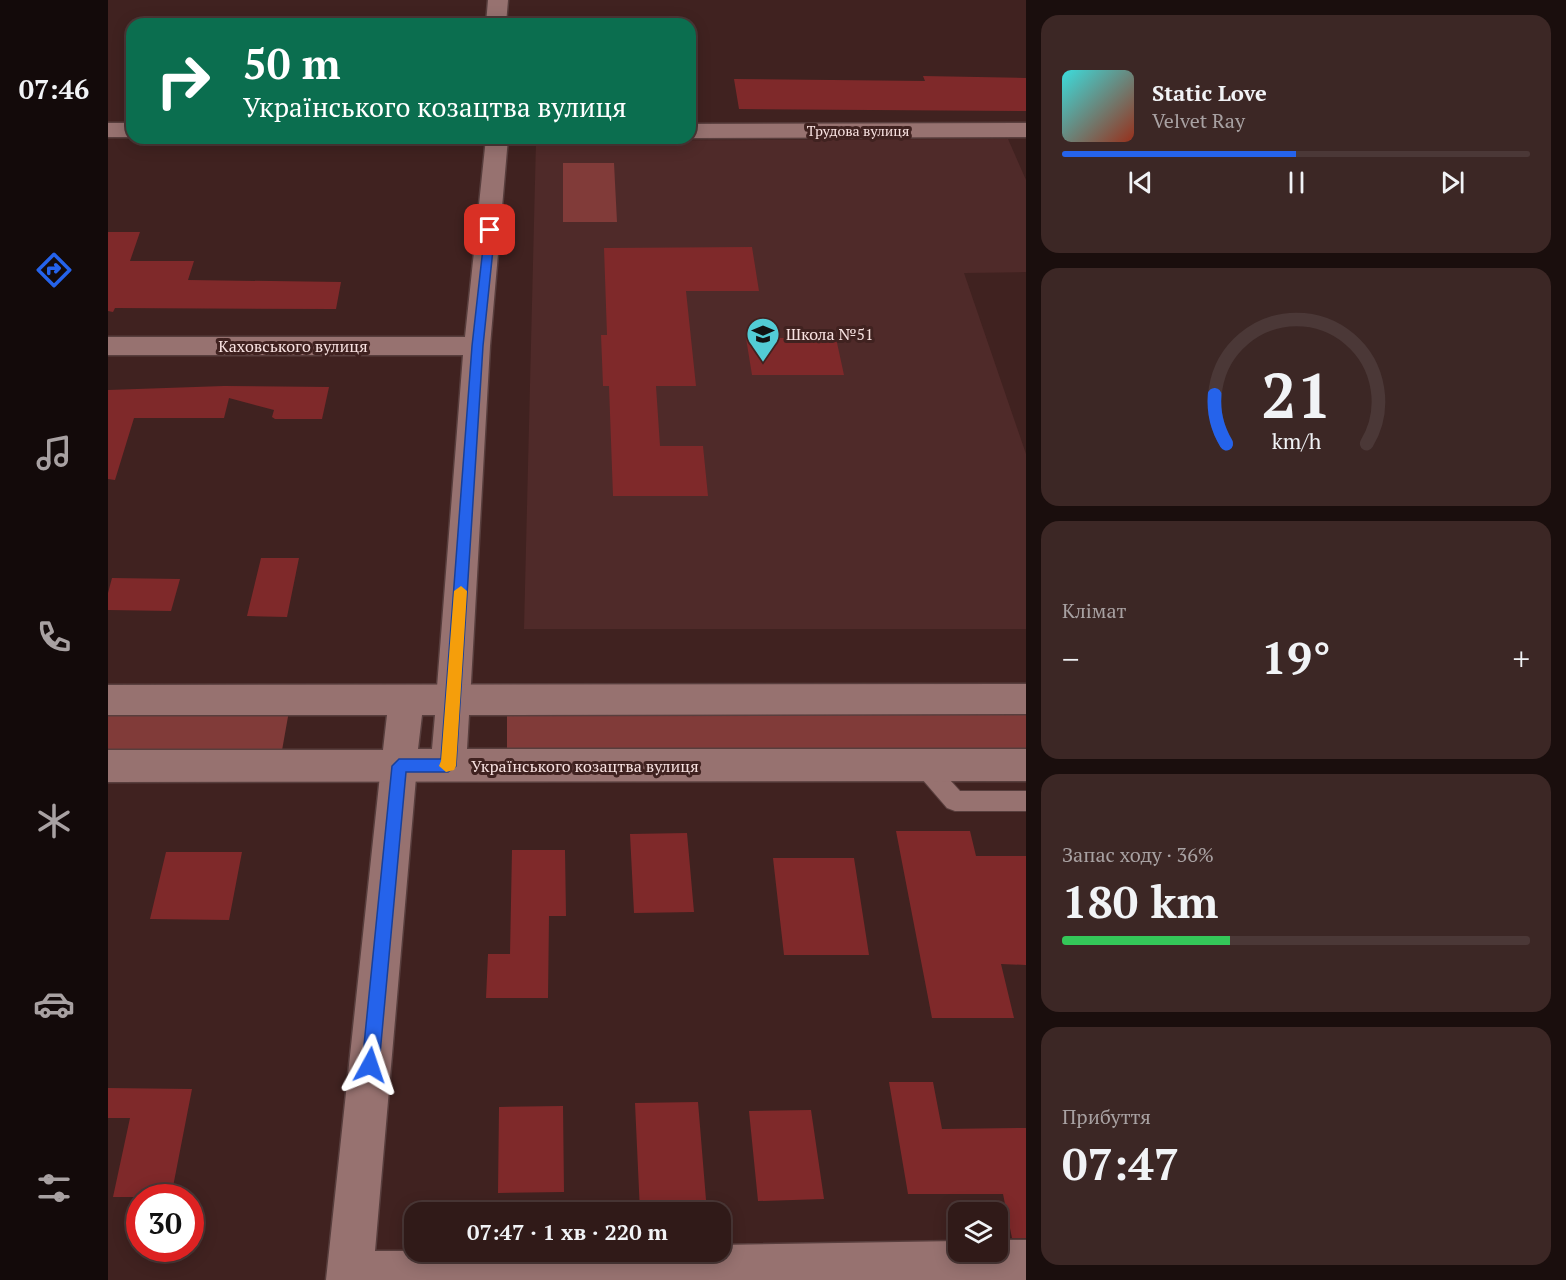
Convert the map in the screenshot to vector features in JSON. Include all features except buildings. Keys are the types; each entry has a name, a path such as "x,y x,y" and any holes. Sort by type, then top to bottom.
{"street":[{"path":"496,18 498,0"},
{"path":"108,130 126,130"},
{"name":"Трудова вулиця","path":"696,131 1026,130"},
{"path":"448,766 477,346 496,144"},
{"name":"Каховського вулиця","path":"108,346 477,346"},
{"path":"108,700 1026,699"},
{"path":"406,700 350,1278 1026,1263"},
{"name":"Українського козацтва вулиця","path":"108,766 1026,765"}],"lane":[{"path":"923,765 955,801 1026,801"}],"shaded area":[{"name":"Школа №51","path":"1008,139 1026,180 1026,272 964,273 1026,454 1026,629 524,629 536,144 696,144 696,140"},
{"path":"563,163 614,163 617,222 563,222"},
{"path":"108,711 289,711 281,756 108,756"},
{"path":"507,712 1026,712 1026,753 507,755"}],"slow traffic":[{"path":"446,766 448,766 461,591"}],"place":[{"name":"Школа №51","path":"763,363"}],"route":[{"path":"370,1065 399,766 448,766 477,346 490,230"}]}
